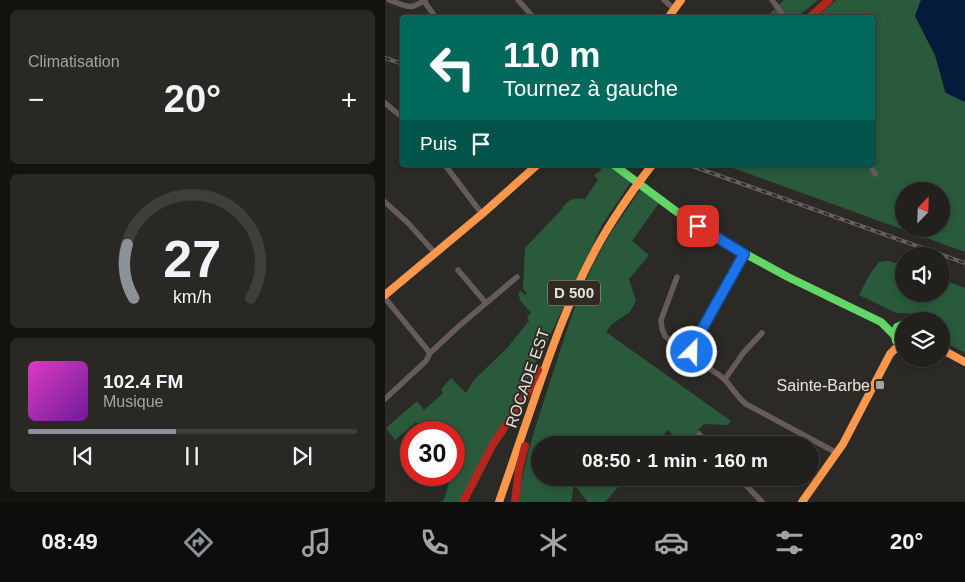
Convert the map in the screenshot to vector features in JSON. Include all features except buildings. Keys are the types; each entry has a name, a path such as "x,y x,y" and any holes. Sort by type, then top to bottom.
{"main road":[{"path":"670,15 681,0"},
{"path":"812,15 829,0"},
{"path":"385,297 535,167"},
{"path":"617,167 692,222 744,254 881,322 889,328 894,336"},
{"name":"ROCADE EST","path":"499,502 558,332 583,273 621,205 650,167"},
{"path":"881,322 895,324"},
{"path":"894,336 895,329"},
{"path":"463,502 493,444 530,388 546,352 558,332"},
{"path":"802,502 843,444 890,354 895,349"},
{"path":"950,354 965,362"},
{"path":"515,502 519,469 531,424 535,398"}],"street":[{"path":"389,0 411,7 425,0 433,15"},
{"path":"518,0 531,15"},
{"path":"664,0 674,9"},
{"path":"772,0 783,15"},
{"path":"385,104 400,116"},
{"path":"447,167 482,214"},
{"path":"871,167 875,174"},
{"path":"385,202 408,223 435,253"},
{"path":"691,349 744,254"},
{"path":"459,270 486,303"},
{"path":"385,399 426,361 430,353 517,277"},
{"path":"677,277 661,320 662,329 665,336 676,346 691,349"},
{"path":"385,297 430,353"},
{"path":"725,379 762,333"},
{"path":"890,354 894,336"},
{"path":"691,349 696,359 725,379 746,404 837,453"},
{"path":"747,486 762,502"}],"green space":[{"path":"784,0 818,0 799,15 768,15"},
{"path":"836,0 921,0 915,16 935,55 945,92 965,102 965,252 926,238 950,238 950,182 895,182 895,227 731,167 875,167 875,15 819,15"},
{"path":"598,167 610,167 631,182 602,225 546,344 532,368 523,393 459,502 441,502 444,500 448,486 465,486 465,421 400,421 400,436 395,440 386,428 417,401 424,410 443,393 441,389 451,378 466,393 474,380 507,348 529,321 527,317 531,313 519,299 518,294 521,291 525,295 527,294 523,289 525,248 568,201 585,199 598,180 594,175 602,170"},
{"path":"641,189 659,203 632,241 649,255 629,279 636,301 630,312 612,324 606,332 731,421 728,425 704,424 695,436 674,436 668,430 662,436 533,436 580,294 604,244"},
{"path":"879,262 895,263 895,302 950,302 950,282 965,288 965,353 950,345 950,312 895,313 859,295"},
{"path":"531,444 531,486 574,486 571,502 519,502"},
{"path":"576,486 619,486 605,502 588,502"}],"water":[{"path":"921,0 965,0 965,102 946,93 935,55 915,16"}],"railway":[{"path":"385,58 400,63"},
{"path":"695,167 965,263"}],"traffic: fast":[{"path":"617,167 677,212 720,240 788,277 881,322 894,335"},
{"path":"895,331 895,337"}],"traffic: slow":[{"path":"670,15 681,0"},
{"path":"385,295 535,167"},
{"path":"499,502 553,347 587,266 610,226 651,167"},
{"path":"802,502 843,444 890,354 895,349"},
{"path":"950,354 965,362"}],"traffic: jam":[{"path":"812,15 829,0"},
{"path":"463,502 493,444 525,397 538,370"},
{"path":"515,502 519,469 525,446"}],"place":[{"name":"Sainte-Barbe","path":"880,385"}],"route":[{"path":"692,352 691,349 744,254 698,226"}]}
